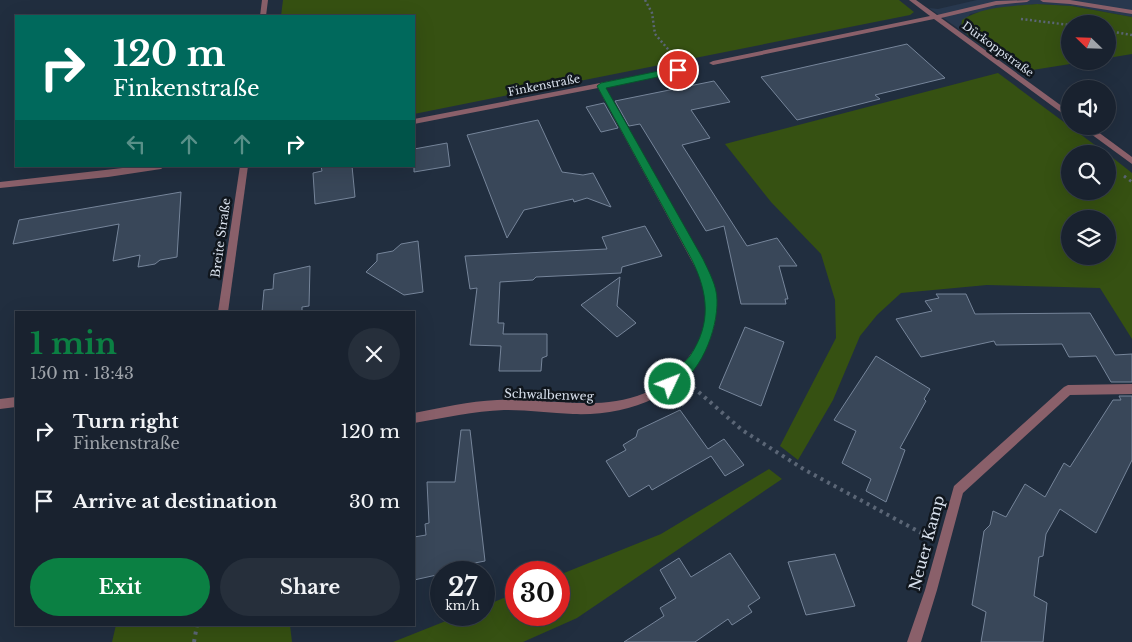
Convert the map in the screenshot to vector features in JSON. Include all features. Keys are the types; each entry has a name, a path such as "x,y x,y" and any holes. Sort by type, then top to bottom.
{"street":[{"path":"263,15 265,0"},
{"name":"Dürkoppstraße","path":"912,0 1061,109"},
{"path":"713,63 996,3 1027,0"},
{"path":"1043,0 1070,2 1132,12"},
{"name":"Finkenstraße","path":"415,122 678,70"},
{"name":"Schwalbenweg","path":"415,418 475,406 508,405 596,409 631,402 659,392 680,376 694,359 710,321 712,298 708,285 698,259 601,86"},
{"path":"1096,135 1132,161"},
{"path":"0,184 108,174 154,167"},
{"name":"Breite Straße","path":"223,311 244,167"},
{"name":"Neuer Kamp","path":"914,642 958,490 1068,390 1132,389"},
{"path":"0,404 15,402"}],"path":[{"path":"645,0 652,13 655,34 675,57"},
{"path":"1116,33 1132,36"},
{"path":"680,376 742,430 805,470 943,545"},
{"path":"194,642 197,626"}],"shaded area":[{"path":"977,0 1132,0 1132,17 1072,6 1037,4 1000,8 970,14 961,27 969,36 929,8 938,9"}],"green space":[{"path":"283,0 899,0 914,12 910,15 415,114 415,15 281,15"},
{"path":"1037,4 1072,6 1132,17 1132,54 1116,57 1116,15 1061,15 1061,65 1020,72 969,36 961,27 962,20 970,15 998,8"},
{"path":"998,73 1061,120 1061,135 1081,135 1095,145 1061,145 1061,200 1116,200 1116,160 1132,173 1132,339 1100,288 987,285 901,293 877,315 860,336 833,400 798,460 780,446 836,338 835,300 821,254 771,202 725,144"},
{"path":"769,469 782,479 570,621 570,571 661,534"},
{"path":"505,597 505,626 559,626 523,642 393,642 433,626 495,626 495,602"},
{"path":"116,626 290,626 292,642 112,642"}],"building":[{"path":"907,44 945,78 875,95 880,99 797,120 761,77"},
{"path":"714,81 730,102 691,110 710,138 682,145 747,246 777,238 797,266 779,266 788,299 785,299 786,304 741,304 724,226 706,231 640,124 629,126 615,101"},
{"path":"604,103 618,128 601,132 586,107"},
{"path":"538,120 562,172 583,175 593,173 611,207 587,198 574,202 573,199 524,210 507,238 467,135"},
{"path":"447,143 450,166 414,172 415,149"},
{"path":"321,167 352,167 355,197 315,204 313,173 322,171"},
{"path":"181,192 177,257 160,260 155,264 138,267 140,255 113,261 119,224 13,244 19,220"},
{"path":"645,226 662,256 622,267 621,273 536,277 533,280 500,282 498,323 504,323 503,334 547,334 547,356 542,358 541,371 499,371 501,346 470,345 477,288 470,289 465,256 607,249 602,237"},
{"path":"418,241 423,292 404,295 366,272 377,261 377,254 393,251 401,244"},
{"path":"310,266 309,306 302,307 302,311 262,311 264,290 273,289 274,274"},
{"path":"620,277 617,306 636,323 617,337 581,305"},
{"path":"936,294 966,294 975,314 1090,313 1115,355 1132,354 1132,382 1111,382 1096,356 1069,357 1062,344 996,345 994,341 921,357 896,319 932,311 925,301 939,298"},
{"path":"745,327 784,342 761,406 719,388"},
{"path":"876,356 930,389 924,399 926,401 900,448 905,450 886,502 866,491 871,479 842,463 856,431 834,420"},
{"path":"1119,396 1132,396 1132,460 1096,533 1060,509 1046,534 1043,556 1039,557 1034,596 1047,603 1043,642 981,642 986,612 972,605 984,531 990,525 993,511 1006,517 1025,484 1045,497 1064,463 1070,467 1113,400 1121,400"},
{"path":"680,410 708,449 724,439 744,465 725,476 711,456 652,490 649,485 629,497 606,461 626,450 623,445 636,437 638,430"},
{"path":"461,430 470,430 485,561 430,561 430,576 415,580 415,537 426,535 425,524 429,523 427,482 455,482"},
{"path":"730,553 760,598 748,606 752,612 732,625 728,619 695,642 624,642 664,616 660,608 676,598 660,570 679,558 691,577"},
{"path":"835,554 855,606 806,615 788,562"}],"route":[{"path":"670,384 680,376 694,359 704,341 710,321 712,298 698,259 601,86 678,70"}]}
